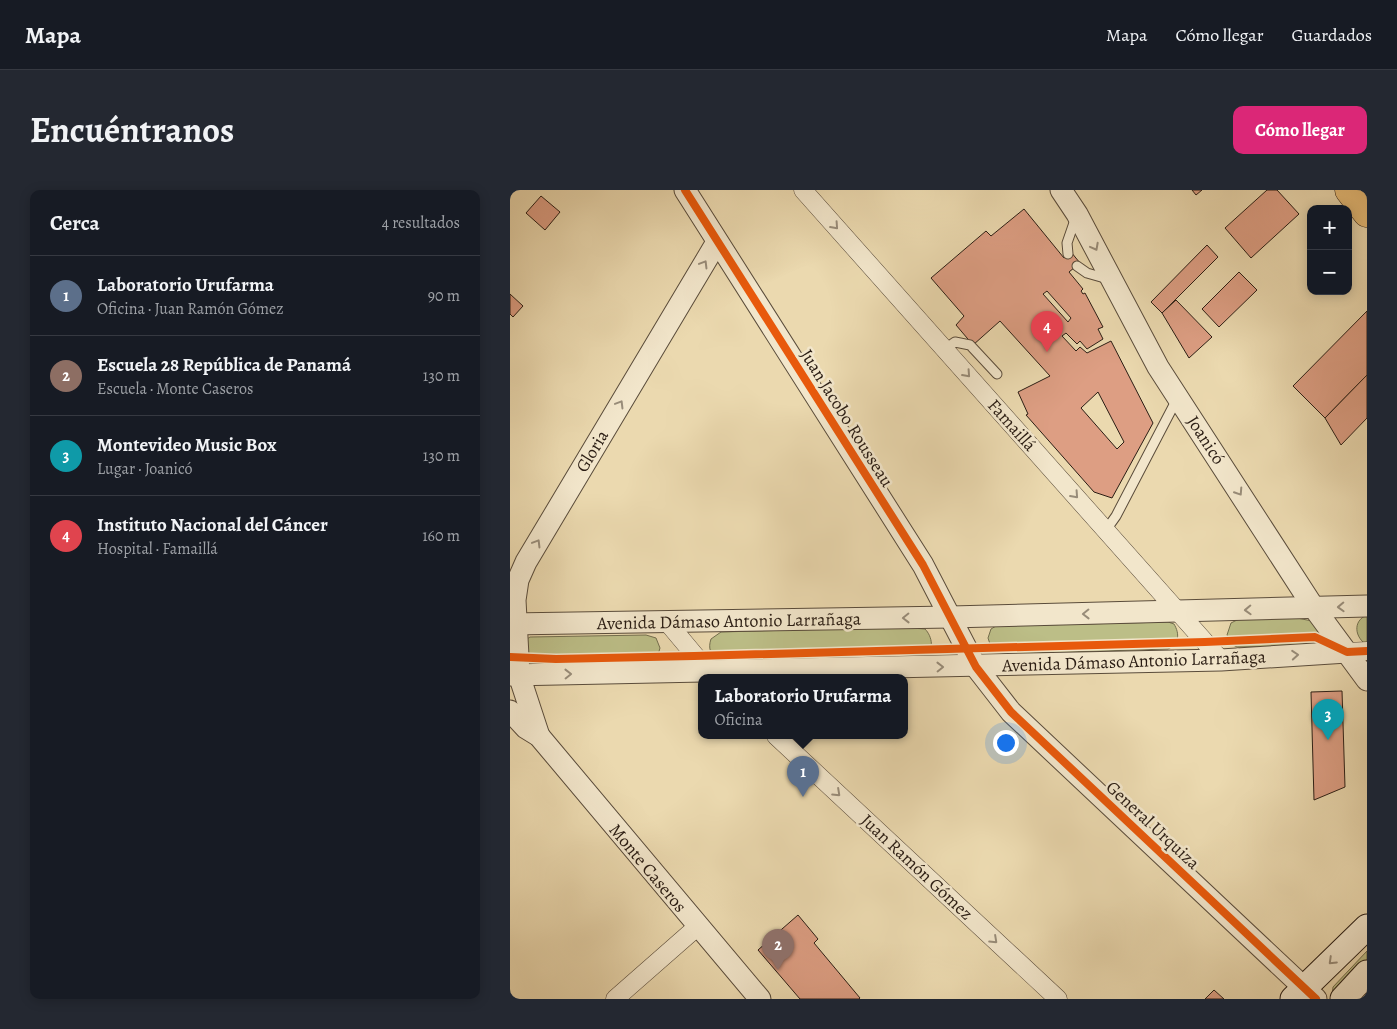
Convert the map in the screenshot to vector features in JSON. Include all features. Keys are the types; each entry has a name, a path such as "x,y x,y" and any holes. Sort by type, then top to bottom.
{"main road":[{"path":"1349,190 1367,214"},
{"path":"1304,995 1367,927"},
{"path":"1343,999 1367,973"}],"street":[{"name":"Juan Jacobo Rousseau","path":"685,190 923,566 976,667"},
{"name":"Famaillá","path":"803,190 1221,660"},
{"name":"Joanicó","path":"1061,190 1077,214 1158,367 1314,608 1357,652 1367,680"},
{"name":"Gloria","path":"515,675 513,624 518,580 526,562 717,242"},
{"name":"Avenida Dámaso Antonio Larrañaga","path":"513,624 951,617 1367,606"},
{"path":"667,622 709,674"},
{"name":"Avenida Dámaso Antonio Larrañaga","path":"743,674 1221,660 1357,652"},
{"name":"General Urquiza","path":"976,667 1011,712 1304,995"},
{"name":"Avenida Dámaso Antonio Larrañaga","path":"515,675 698,675"},
{"name":"Monte Caseros","path":"515,675 539,736 697,927 760,999"},
{"name":"Monte Caseros","path":"510,711 526,728 539,736"},
{"name":"Juan Ramón Gómez","path":"779,739 1058,999"},
{"path":"615,999 697,927"}],"lane":[{"path":"1068,254 1066,246 1077,214"},
{"path":"1077,266 1087,273 1112,280"},
{"path":"945,350 955,342 970,345 997,374"},
{"path":"1106,530 1116,516 1178,397"}],"green space":[{"path":"1367,615 1367,645 1358,634 1357,625"},
{"path":"1297,618 1312,621 1320,632 1319,641 1301,646 1237,647 1233,645 1227,635 1231,623 1239,619"},
{"path":"1168,622 1174,624 1178,635 1176,642 1168,649 1006,654 992,650 988,638 991,629 996,626"},
{"path":"897,627 925,629 931,640 929,651 922,656 916,657 718,660 711,653 710,648 711,639 721,632"},
{"path":"646,635 656,638 660,648 657,658 646,663 530,664 529,661 527,639 530,637"},
{"path":"1367,951 1367,961 1332,996 1333,987"}],"building":[{"path":"1192,190 1202,190 1196,195"},
{"path":"1267,190 1277,190 1299,214 1251,258 1225,228"},
{"path":"541,196 560,212 545,230 526,213"},
{"path":"1024,209 1064,258 1071,252 1080,263 1069,272 1083,289 1081,291 1083,294 1085,293 1103,327 1098,329 1103,339 1087,349 1080,341 1077,344 1066,333 1062,336 1076,351 1080,347 1087,353 1111,341 1153,423 1112,498 1094,492 1026,415 1028,414 1018,392 1050,376 1000,321 973,345 956,325 964,316 931,278 986,231 991,236","holes":["1047,291 1071,318 1068,322 1043,294","1098,392 1124,442 1117,449 1081,408"]},
{"path":"1207,245 1218,257 1162,313 1151,302"},
{"path":"1239,272 1257,290 1219,327 1202,309"},
{"path":"510,294 523,306 513,317 510,314"},
{"path":"1176,300 1212,337 1189,358 1162,313"},
{"path":"1367,311 1367,375 1325,418 1293,386"},
{"path":"1367,375 1367,418 1341,445 1325,418"},
{"path":"1342,691 1345,787 1314,800 1311,692"},
{"path":"798,915 818,939 814,943 859,999 800,999 758,950"},
{"path":"1214,990 1224,999 1205,999"}],"cycle path":[{"path":"685,190 923,565 976,667 1011,712 1316,999"},
{"path":"510,657 556,659 694,656 1205,642 1315,637 1347,652 1367,651"}],"place":[{"name":"Instituto Nacional del Cáncer","path":"1047,352"},
{"name":"Montevideo Music Box","path":"1328,740"},
{"name":"Laboratorio Urufarma","path":"803,797"},
{"name":"Escuela 28 República de Panamá","path":"778,970"}]}
